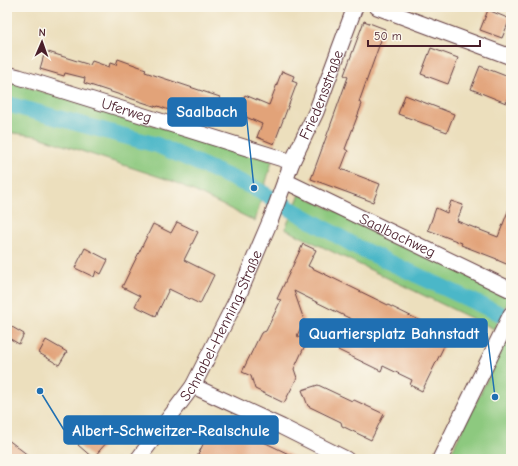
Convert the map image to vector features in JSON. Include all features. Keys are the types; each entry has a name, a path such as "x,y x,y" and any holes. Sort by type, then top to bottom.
{"street":[{"name":"Friedensstraße","path":"283,186 292,162 316,112 355,7"},
{"path":"377,7 511,57"},
{"name":"Uferweg","path":"7,74 292,162"},
{"name":"Schnabel-Henning-Straße","path":"138,459 194,386 237,299 283,186"},
{"name":"Saalbachweg","path":"283,186 511,290"},
{"path":"440,459 511,314"},
{"path":"194,386 346,459"}],"green space":[{"path":"7,81 272,161 255,221 175,182 36,136 7,132"},
{"path":"300,194 511,296 494,329 285,229"},
{"path":"511,332 511,459 448,459 509,335"}],"building":[{"path":"488,10 510,19 502,38 480,30"},
{"path":"364,21 385,29 359,102 362,104 345,149 348,151 341,169 380,184 373,202 311,179 348,77 344,75"},
{"path":"431,48 458,58 448,84 421,74"},
{"path":"45,51 90,65 92,61 109,67 110,63 116,65 118,59 146,69 145,72 220,97 215,114 208,111 207,115 202,113 199,121 158,106 157,107 84,83 85,78 65,73 64,76 40,69"},
{"path":"480,66 511,78 511,90 506,103 471,89"},
{"path":"282,71 294,76 292,81 297,83 274,144 257,137 262,124 230,110 235,99 242,102 245,95 269,105"},
{"path":"405,95 454,114 447,132 398,114"},
{"path":"451,201 463,205 457,221 498,237 511,206 511,266 461,245 462,243 428,230 436,208 447,213"},
{"path":"177,222 198,232 184,260 214,275 200,304 169,289 156,316 135,306 140,296 122,287 153,224 171,233"},
{"path":"303,244 316,250 308,266 449,336 422,391 410,385 412,380 383,366 381,371 338,350 353,320 294,291 304,320 297,336 307,341 294,369 297,378 284,403 255,389 251,376 242,372 261,333 266,331 281,300 277,299"},
{"path":"85,248 108,260 101,274 96,271 94,277 75,268"},
{"path":"7,324 24,334 19,344 7,337"},
{"path":"46,340 67,352 59,365 39,353"},
{"path":"318,385 384,414 371,440 342,426 341,422 308,406 302,390"},
{"path":"215,419 272,446 299,459 196,459"},
{"path":"93,428 108,441 93,458 78,445"},
{"path":"7,439 33,459 7,459"}],"waterway":[{"path":"7,104 157,145 254,188 359,248 511,319"}],"place":[{"name":"Saalbach","path":"254,188"},
{"name":"Albert-Schweitzer-Realschule","path":"40,391"},
{"name":"Quartiersplatz Bahnstadt","path":"495,397"}]}
